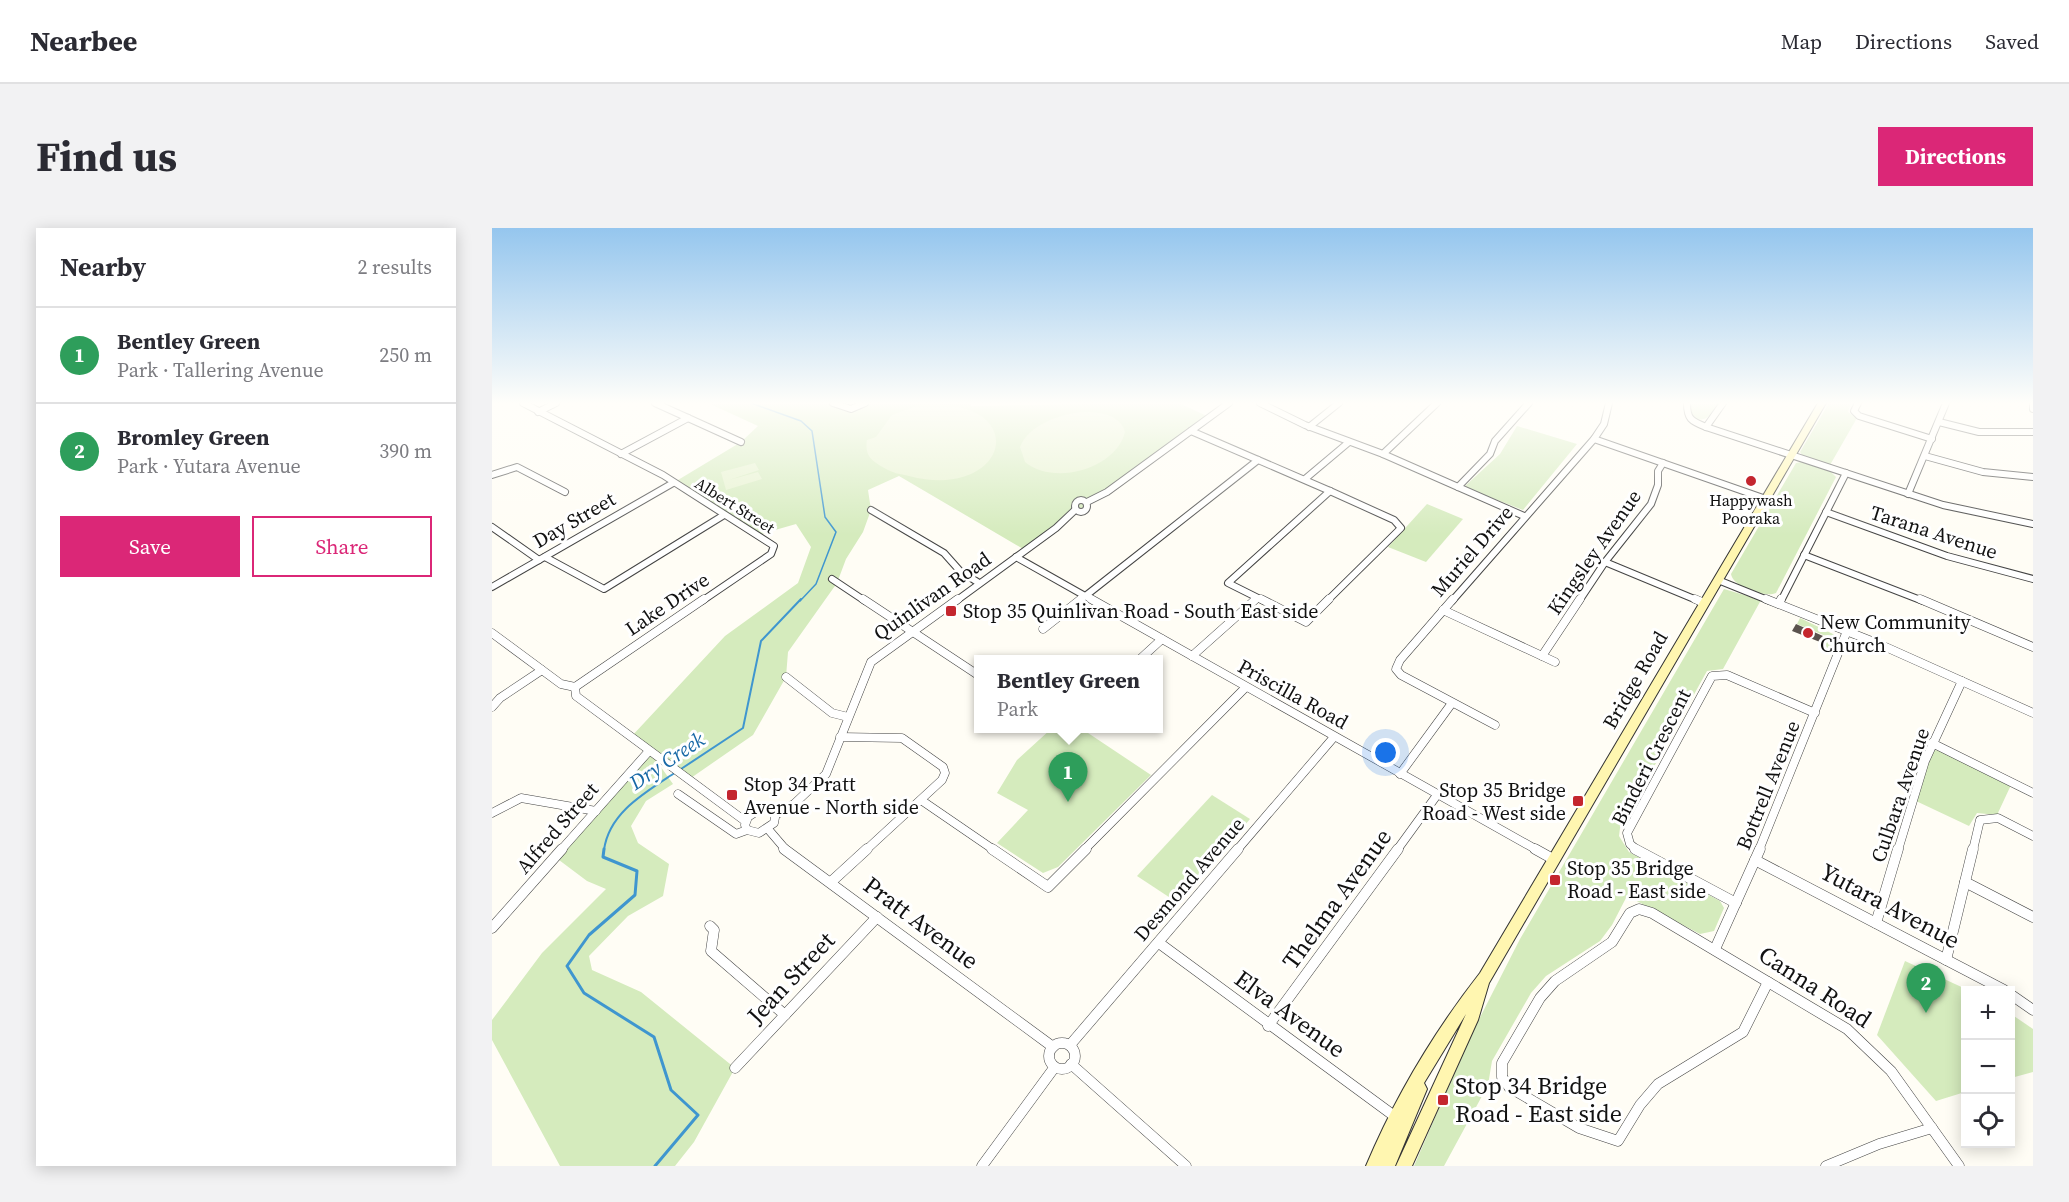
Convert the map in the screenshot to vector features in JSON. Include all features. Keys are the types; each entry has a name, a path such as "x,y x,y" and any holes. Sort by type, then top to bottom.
{"main road":[{"name":"Bridge Road","path":"1374,1166 1397,1118 1430,1059 1460,1008 1485,978 1796,447"},
{"name":"Bridge Road","path":"1404,1166 1473,1015 1485,978"},
{"path":"1387,1166 1406,1125 1430,1059"}],"street":[{"name":"Albert Street","path":"607,447 663,475 774,546"},
{"path":"621,454 634,447"},
{"name":"Quinlivan Road","path":"777,814 794,804 826,774 871,662 1056,528 1075,510 1074,504 1087,502 1107,492 1169,447"},
{"path":"1227,447 1305,479 1394,519 1401,528 1305,622 1228,583 1330,491"},
{"path":"1305,479 1343,447"},
{"path":"1363,447 1524,516"},
{"path":"1383,454 1391,447"},
{"path":"1458,487 1490,454 1493,447"},
{"name":"Muriel Drive","path":"1495,725 1401,675 1396,669 1400,660 1587,447"},
{"path":"1616,447 1766,499"},
{"path":"1766,447 1908,494 1975,513 2033,524"},
{"path":"1908,494 1929,447"},
{"path":"1925,456 1976,470 2033,477"},
{"path":"1043,629 1258,460"},
{"name":"Kingsley Avenue","path":"1542,656 1605,562 1652,504 1658,485 1658,471 1663,463"},
{"path":"492,476 518,467 565,492"},
{"path":"1779,604 1846,473"},
{"name":"Day Street","path":"492,587 673,483"},
{"path":"871,510 944,553 960,571 979,583"},
{"name":"Tarana Avenue","path":"1826,512 1947,556 2033,579"},
{"path":"492,526 542,558 604,589 724,515"},
{"name":"Lake Drive","path":"575,687 771,554 774,546"},
{"path":"1804,555 1902,592 2033,647"},
{"name":"Priscilla Road","path":"1016,557 1553,859"},
{"path":"1605,562 1704,603"},
{"path":"832,579 974,672"},
{"path":"1718,580 1846,631 2033,713"},
{"path":"1192,656 1256,599"},
{"path":"1443,610 1555,662"},
{"name":"Bottrell Avenue","path":"1715,949 1755,860 1846,631"},
{"path":"492,634 561,684 575,687 576,696 688,780 733,809 746,825 756,833 768,829 774,823 777,814 771,808 763,807 752,813 746,825 736,834 678,794"},
{"path":"1144,655 1162,639"},
{"path":"492,707 500,698 542,670"},
{"name":"Binderi Crescent","path":"1736,903 1638,850 1630,844 1627,833 1712,676 1727,675 1815,713"},
{"path":"786,677 832,713 848,717"},
{"name":"Culbara Avenue","path":"1876,923 1932,743 1962,681"},
{"path":"921,800 1048,887 1246,687"},
{"path":"1400,774 1452,702"},
{"path":"831,882 942,780 945,773 943,767 902,738 840,737"},
{"name":"Desmond Avenue","path":"1070,1045 1334,737"},
{"path":"1932,743 2033,793"},
{"name":"Alfred Street","path":"492,928 649,751"},
{"name":"Thelma Avenue","path":"1268,1026 1437,795"},
{"path":"492,813 507,803 521,798 596,811"},
{"path":"733,809 752,813"},
{"path":"1946,960 1977,831 1982,819 2001,819 2033,836"},
{"name":"Pratt Avenue","path":"768,829 783,848 1053,1047"},
{"name":"Yutara Avenue","path":"1755,860 1996,986"},
{"path":"1965,882 2033,917"},
{"name":"Canna Road","path":"1769,981 1743,1032 1683,1066 1658,1084 1641,1105 1618,1141 1600,1137 1509,1087 1502,1077 1502,1063 1540,998 1560,977 1612,942 1627,916 1639,909 1652,913 1769,981 1834,1020 1865,1044 1891,1071 1959,1166"},
{"name":"Jean Street","path":"735,1068 877,917"},
{"path":"710,926 714,930 711,951 784,1016"},
{"name":"Elva Avenue","path":"1159,943 1268,1026 1397,1118"},
{"path":"2015,997 2033,1010"},
{"path":"1062,1043 1070,1045 1075,1052 1071,1064 1064,1069 1054,1068 1048,1058 1053,1047 1062,1043"},
{"path":"1071,1064 1186,1166"},
{"path":"982,1166 1054,1068"},
{"path":"1826,1166 1879,1144 1932,1128"}],"green space":[{"path":"733,447 1165,447 1025,550 899,476 868,490 871,510 863,532 846,559 837,583 788,652 786,677 753,735 688,780 651,753 673,784 646,801 631,826 638,843 669,864 663,896 628,916 589,956 592,970 641,992 735,1068 694,1142 675,1166 560,1166 492,1040 492,1020 542,953 606,889 587,881 555,857 649,751 631,737 725,636 798,583 811,547 796,524 758,535 673,483"},
{"path":"866,447 995,448 987,463 969,475 943,480 909,476 888,470 874,461"},
{"path":"1020,447 1118,447 1110,456 1097,464 1067,473 1052,473 1037,469 1025,462"},
{"path":"1504,447 1575,447 1523,510 1464,487 1500,454"},
{"path":"1803,447 1840,447 1830,465 1803,456 1800,452"},
{"path":"1802,462 1830,471 1836,477 1776,593 1757,593 1737,583 1731,574 1796,463"},
{"path":"755,463 759,470 729,480 758,472 762,479 726,490 721,472"},
{"path":"1427,504 1463,519 1426,562 1388,547"},
{"path":"1724,589 1761,600 1723,669 1707,671 1620,828 1619,836 1629,852 1720,901 1724,908 1714,931 1700,934 1627,896 1612,925 1600,941 1546,976 1531,993 1492,1061 1488,1085 1444,1166 1414,1166 1470,1037 1520,939"},
{"path":"1800,618 1835,635 1836,639 1831,652 1824,649 1825,645 1820,643 1823,636 1828,637 1797,624"},
{"path":"1047,733 1088,733 1151,775 1058,867 1043,873 997,843 1028,810 997,793 1017,760"},
{"path":"1934,750 1942,751 2011,785 1997,815 1977,813 1969,826 1916,801 1930,753"},
{"path":"1212,795 1250,819 1178,903 1137,876"},
{"path":"1905,961 1961,987 1961,1093 1936,1101 1877,1035"},
{"path":"2015,1017 2033,1029 2033,1072 2015,1077"}],"building":[{"name":"New Community Church","path":"1796,624 1823,636 1820,642 1792,631"}],"waterway":[{"name":"Dry Creek","path":"800,601 816,584 836,532 825,517 814,447"},
{"name":"Dry Creek","path":"681,769 743,728 761,641 801,599"},
{"name":"Dry Creek","path":"604,850 607,837 621,814 641,795 676,772"},
{"name":"Dry Creek","path":"604,849 603,857 637,871 635,895 589,935 567,966 584,993 654,1037 671,1090 698,1115 655,1166"}],"place":[{"name":"Happywash Pooraka","path":"1751,481"},
{"name":"Stop 35 Quinlivan Road - South East side","path":"951,611"},
{"name":"New Community Church","path":"1808,633"},
{"name":"Stop 34 Pratt Avenue - North side","path":"732,795"},
{"name":"Stop 35 Bridge Road - West side","path":"1578,801"},
{"name":"Bentley Green","path":"1068,802"},
{"name":"Stop 35 Bridge Road - East side","path":"1555,880"},
{"name":"Bromley Green","path":"1926,1013"},
{"name":"Stop 34 Bridge Road - East side","path":"1443,1100"}]}
